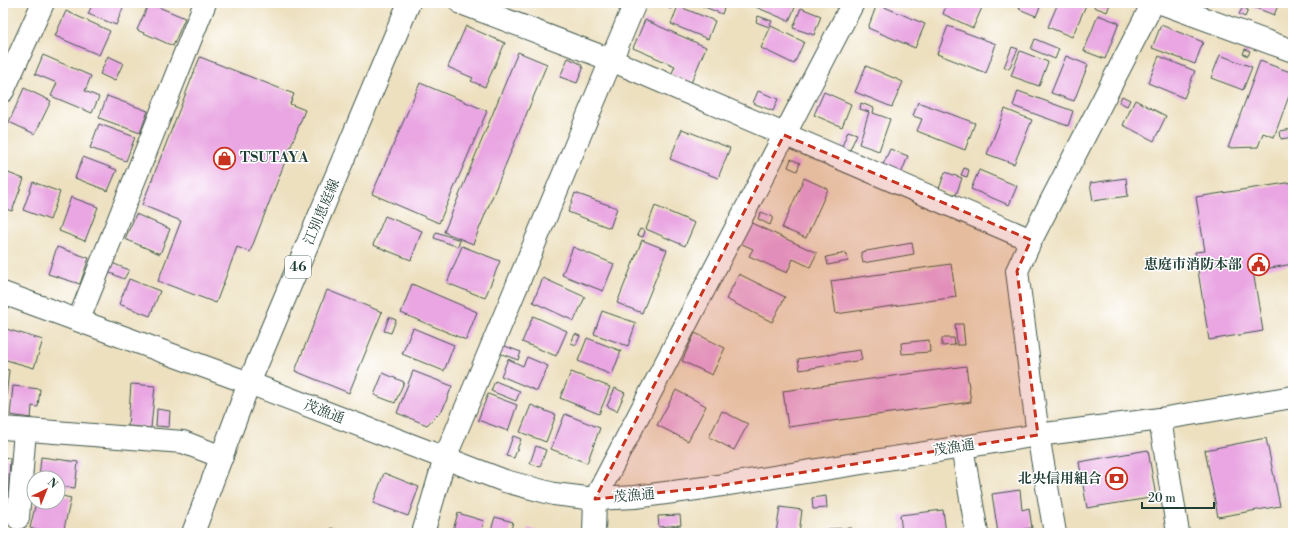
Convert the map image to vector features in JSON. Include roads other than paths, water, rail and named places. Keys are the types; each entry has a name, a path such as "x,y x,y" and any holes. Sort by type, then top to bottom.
{"street":[{"path":"3,90 43,3"},
{"path":"79,319 205,3"},
{"name":"江別恵庭線","path":"193,533 250,383 409,3"},
{"path":"461,3 611,60 1031,240"},
{"path":"424,533 445,458 635,3"},
{"path":"594,533 595,499 853,3"},
{"path":"1055,533 1038,435 1017,271 1031,240 1153,3"},
{"path":"1161,3 1293,51"},
{"name":"茂漁通","path":"3,293 79,319 250,383 505,481 554,494 595,499 635,497 704,488 1038,435 1160,419 1293,397"},
{"path":"1160,419 1178,533"},
{"path":"3,428 183,442 222,457"},
{"path":"18,518 25,430"},
{"path":"962,447 977,533"}],"place":[{"name":"TSUTAYA","path":"224,158"},
{"name":"恵庭市消防本部","path":"1258,265"},
{"name":"北央信用組合","path":"1117,479"}]}
